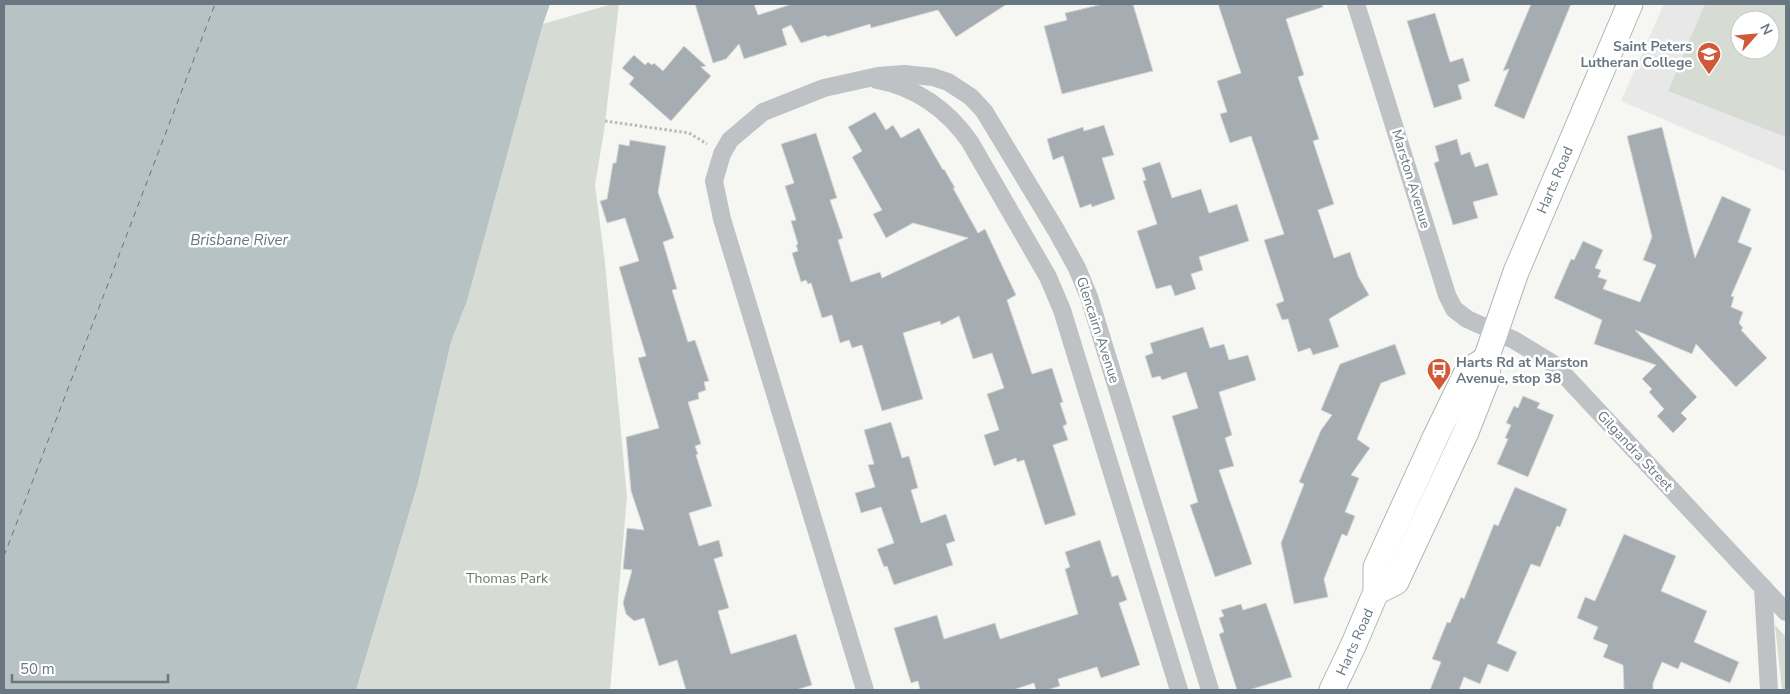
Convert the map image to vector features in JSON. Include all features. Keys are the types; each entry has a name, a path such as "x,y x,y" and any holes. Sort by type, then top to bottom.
{"street":[{"name":"Marston Avenue","path":"1356,4 1447,295 1454,309 1467,319 1494,331"},
{"name":"Harts Road","path":"1332,690 1376,592 1396,582 1469,424 1488,376 1486,359 1494,331 1516,272 1630,4"},
{"name":"Glencairn Avenue","path":"865,690 725,228 714,181 722,154 730,140 763,112 824,88 866,78 904,74 933,77 954,85 971,97 991,120 1077,268 1089,297 1210,690"},
{"name":"Glencairn Avenue","path":"866,78 894,84 916,93 941,109 959,127 970,142 1052,284 1062,310 1179,690"},
{"name":"Gilgandra Street","path":"1494,331 1534,351 1555,366 1786,612"},
{"path":"1763,587 1769,690"}],"path":[{"path":"605,121 689,133 700,138 712,148"}],"shaded area":[{"name":"Saint Peters Lutheran College","path":"1664,4 1786,4 1786,172 1621,101"}],"green space":[{"name":"Thomas Park","path":"612,4 619,4 604,131 595,185 605,263 627,497 610,690 356,690 418,483 451,342 467,301 543,24"},
{"path":"1705,4 1786,4 1786,137 1668,91"},
{"path":"1775,625 1786,637 1786,690 1782,690"}],"water":[{"name":"Brisbane River","path":"4,4 550,4 467,301 451,342 418,483 356,690 4,690"}],"building":[{"path":"695,4 754,4 758,15 792,4 1007,4 956,37 938,10 871,28 870,24 801,43 791,25 782,29 787,45 744,59 739,44 726,59 713,63"},
{"path":"1103,4 1133,4 1153,71 1062,94 1044,26 1067,20 1065,13"},
{"path":"1218,4 1322,4 1323,7 1286,19 1304,75 1298,77 1319,139 1313,141 1334,204 1318,210 1334,258 1350,252 1358,276 1369,295 1329,319 1339,347 1313,355 1310,348 1298,352 1288,319 1282,320 1276,304 1284,301 1264,240 1284,234 1251,136 1230,143 1220,114 1227,112 1217,81 1241,73"},
{"path":"1531,4 1571,4 1524,119 1494,106 1509,69 1503,71"},
{"path":"1435,13 1450,62 1463,58 1470,81 1458,85 1462,99 1434,108 1407,21"},
{"path":"684,46 706,66 701,67 711,76 671,121 629,84 634,78 622,68 634,55 645,65 648,62 652,65 654,63 663,71"},
{"path":"875,112 886,130 893,125 901,138 919,128 955,188 953,188 978,233 985,229 1016,295 1007,300 1032,374 1052,368 1063,402 1060,403 1067,424 1063,426 1068,440 1053,445 1076,515 1045,525 1024,460 1017,462 1016,458 994,466 984,435 999,430 987,394 1004,388 992,353 973,359 959,316 941,325 940,321 903,333 923,399 882,411 862,345 852,348 849,340 840,343 832,315 822,318 811,283 808,284 806,280 801,282 792,253 798,251 796,245 798,244 791,221 796,220 785,186 794,183 781,144 816,133 837,198 830,200 843,238 838,240 851,282 880,272 882,278 968,238 913,223 886,238 873,214 882,210 852,157 862,151 848,127"},
{"path":"1104,125 1114,155 1102,158 1115,199 1092,207 1091,204 1080,208 1063,156 1053,160 1047,139 1083,127 1084,131"},
{"path":"1662,127 1695,258 1722,196 1751,209 1738,242 1752,248 1731,296 1734,297 1731,307 1743,312 1739,323 1743,328 1741,330 1767,358 1736,387 1696,344 1692,354 1635,330 1697,397 1681,413 1687,419 1673,433 1657,416 1664,409 1649,392 1652,389 1642,379 1656,365 1594,344 1602,320 1554,298 1571,259 1574,260 1583,241 1603,250 1595,268 1601,270 1598,277 1607,280 1603,289 1640,302 1656,265 1643,260 1652,237 1627,136"},
{"path":"1457,139 1461,155 1470,152 1475,167 1488,163 1498,195 1473,202 1478,218 1453,225 1434,163 1439,161 1435,146"},
{"path":"630,140 666,146 658,192 674,238 663,242 677,289 672,290 688,342 695,340 709,381 704,382 706,390 698,393 699,399 688,402 701,444 695,446 698,454 696,455 712,506 689,513 699,546 719,540 723,556 714,559 729,608 718,611 731,654 796,634 812,685 796,690 686,690 677,660 659,666 644,618 634,621 626,614 623,603 632,570 623,569 627,528 644,530 631,491 626,437 659,428 638,358 646,356 619,267 639,261 625,218 607,223 600,201 607,199 613,163 616,163 619,144 629,146"},
{"path":"1160,162 1172,198 1201,189 1209,213 1237,204 1249,241 1199,257 1203,270 1191,274 1196,289 1175,296 1171,285 1156,289 1137,231 1157,224 1143,181 1146,180 1142,168"},
{"path":"1203,327 1210,348 1224,344 1229,360 1248,355 1256,380 1219,392 1232,435 1225,438 1234,466 1219,470 1252,564 1215,577 1190,505 1198,502 1172,416 1198,408 1186,372 1162,380 1160,376 1152,378 1145,356 1153,353 1150,343"},
{"path":"1395,344 1406,374 1381,383 1357,439 1370,448 1351,475 1359,478 1345,512 1355,516 1347,536 1342,534 1324,579 1328,597 1294,604 1281,543 1304,484 1299,482 1321,430 1332,415 1321,410 1340,364"},
{"path":"1523,396 1540,403 1537,408 1554,415 1528,477 1497,464 1508,439 1505,438 1511,425 1506,423 1514,406 1518,408"},
{"path":"891,422 902,458 909,456 918,488 911,490 921,523 946,514 955,541 946,544 953,565 894,585 887,566 884,567 877,549 894,543 881,507 861,513 855,493 875,487 868,465 874,464 864,430"},
{"path":"1515,487 1567,509 1560,527 1557,526 1540,567 1531,564 1497,643 1517,652 1508,672 1488,664 1480,684 1464,677 1459,690 1430,690 1441,662 1432,659 1447,622 1450,623 1461,597 1464,599 1494,524 1498,526"},
{"path":"1624,534 1676,556 1661,591 1707,611 1694,642 1739,662 1730,683 1681,662 1678,669 1662,662 1653,683 1653,690 1624,690 1623,665 1603,657 1608,645 1593,639 1598,627 1577,618 1585,597 1595,601"},
{"path":"1100,540 1112,577 1118,575 1127,600 1119,603 1140,665 1101,678 1097,667 1058,679 1060,686 1047,690 1036,690 1034,683 1013,690 920,690 918,681 911,683 894,628 937,615 944,639 995,623 1000,639 1078,614 1065,569 1070,567 1065,552"},
{"path":"1266,603 1292,677 1249,690 1237,690 1219,634 1224,632 1219,618 1224,616 1221,610 1241,604 1243,610"}],"ferry route":[{"path":"4,556 215,4"}],"place":[{"name":"Saint Peters Lutheran College","path":"1709,75"},
{"name":"Harts Rd at Marston Avenue, stop 38","path":"1439,391"}]}
